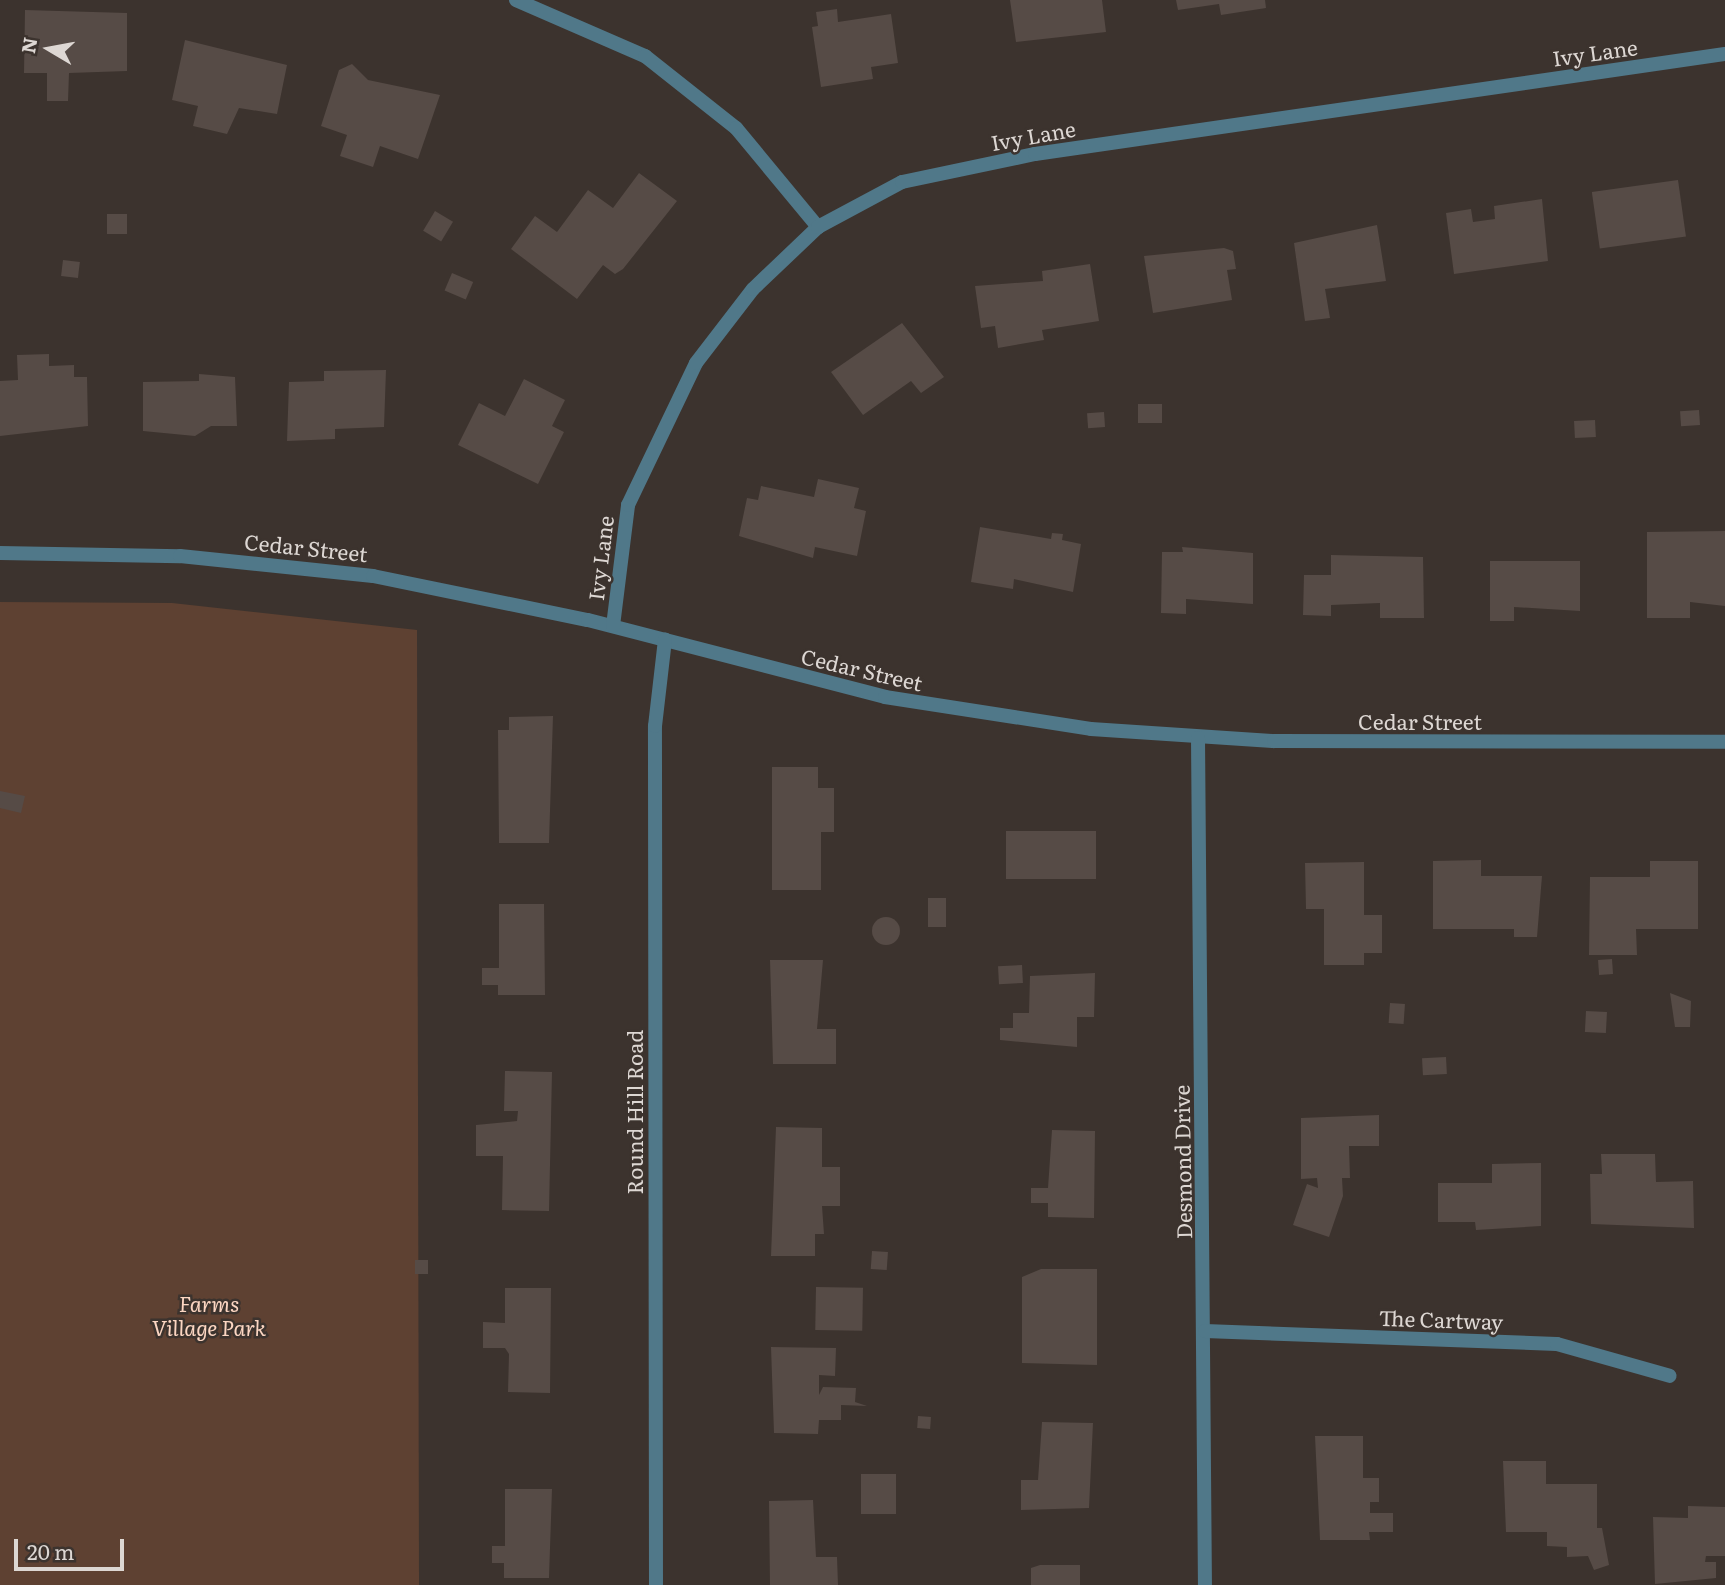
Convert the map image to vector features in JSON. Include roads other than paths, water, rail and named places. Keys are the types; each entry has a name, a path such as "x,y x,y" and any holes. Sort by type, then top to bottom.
{"street":[{"path":"516,0 645,56 736,128 818,227"},
{"name":"Ivy Lane","path":"613,626 628,505 696,363 752,289 818,227 902,182 1035,154 1725,54"},
{"name":"Cedar Street","path":"0,553 180,556 349,572 613,626 945,708 1198,738 1725,742"},
{"name":"Round Hill Road","path":"656,1585 655,726 665,640"},
{"name":"Desmond Drive","path":"1198,738 1205,1585"},
{"name":"The Cartway","path":"1205,1331 1557,1344 1670,1376"}],"park label":[{"name":"Farms Village Park","path":"209,1315"}]}
